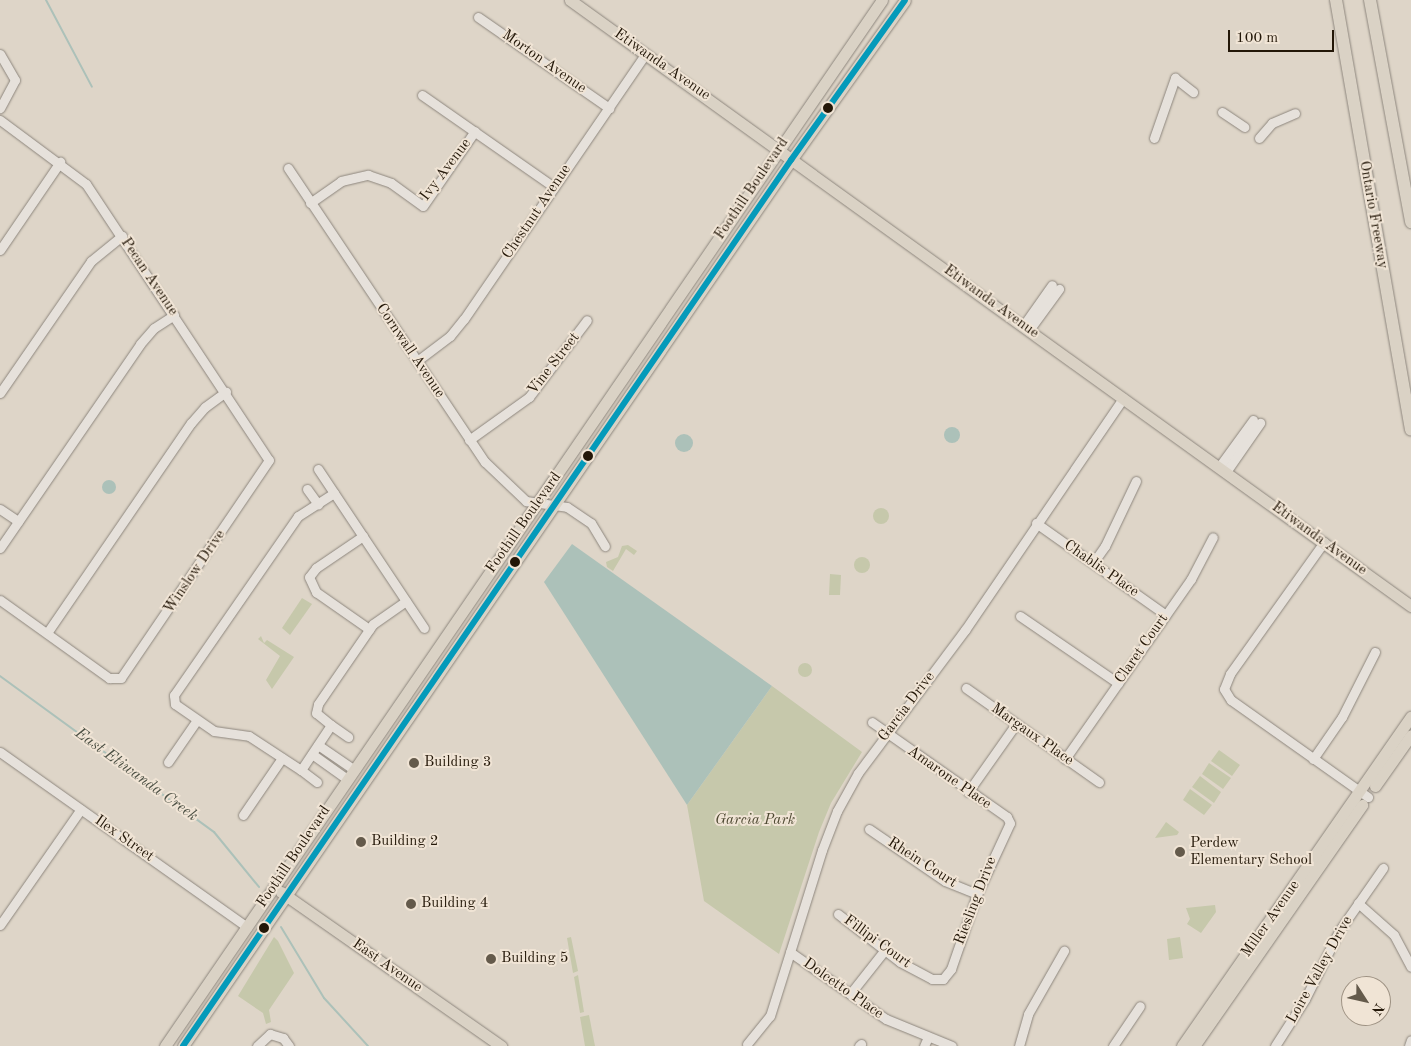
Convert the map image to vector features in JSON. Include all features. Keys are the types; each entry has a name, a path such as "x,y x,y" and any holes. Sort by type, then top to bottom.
{"highway":[{"name":"Ontario Freeway","path":"1336,0 1411,429"},
{"path":"1370,0 1411,222"}],"main road":[{"name":"Etiwanda Avenue","path":"570,0 1411,606"},
{"name":"Foothill Boulevard","path":"165,1046 777,150 882,0"},
{"name":"Foothill Boulevard","path":"183,1046 791,160 905,0"},
{"name":"Miller Avenue","path":"1194,1046 1365,794 1411,718"},
{"name":"Miller Avenue","path":"1182,1046 1365,794 1411,735"},
{"name":"East Avenue","path":"274,886 501,1046"}],"street":[{"name":"Morton Avenue","path":"478,17 610,108"},
{"name":"Chestnut Avenue","path":"417,361 460,325 646,53"},
{"path":"0,54 15,80 0,108"},
{"path":"1154,138 1176,78 1193,92"},
{"path":"422,95 554,188"},
{"path":"1222,112 1244,127"},
{"path":"1259,138 1272,123 1295,113"},
{"name":"Pecan Avenue","path":"0,120 60,162 86,184 226,392 269,460"},
{"name":"Ivy Avenue","path":"310,203 341,181 368,175 391,183 423,206 475,131"},
{"path":"0,250 60,162"},
{"name":"Cornwall Avenue","path":"288,168 469,440 502,481 526,501 567,507 591,523 606,546"},
{"path":"0,393 91,261 122,236"},
{"path":"1026,328 1056,287"},
{"path":"0,548 140,344 154,328 174,315"},
{"name":"Vine Street","path":"469,440 529,397 587,320"},
{"path":"0,600 47,634 191,423 226,392"},
{"name":"Garcia Drive","path":"748,1044 770,1016 836,811 858,773 965,630 1036,523 1123,398"},
{"path":"1223,470 1257,421"},
{"name":"Winslow Drive","path":"47,634 109,678 117,680 136,659 269,460"},
{"path":"318,469 424,628"},
{"path":"1093,563 1136,481"},
{"path":"307,489 318,504"},
{"path":"317,782 249,736 214,731 175,704 174,695 298,516 334,493"},
{"path":"0,509 18,521"},
{"name":"Chablis Place","path":"1036,523 1166,615"},
{"path":"363,536 316,568 309,578 316,592 370,629"},
{"name":"Claret Court","path":"1065,758 1191,579 1213,537"},
{"path":"1324,542 1230,674 1224,689 1231,700 1365,794"},
{"path":"348,737 318,717 316,709 370,629 406,601"},
{"path":"1020,616 1118,683"},
{"path":"1313,759 1342,717 1375,652"},
{"name":"Margaux Place","path":"966,688 1098,782"},
{"path":"168,762 197,720"},
{"name":"Amarone Place","path":"872,722 887,735 1007,817 1010,823"},
{"path":"968,792 1016,724"},
{"path":"300,770 331,726"},
{"path":"319,743 338,759 350,774"},
{"name":"Ilex Street","path":"0,752 247,927"},
{"path":"312,754 350,774"},
{"path":"243,814 282,758"},
{"path":"0,925 81,809"},
{"name":"Riesling Drive","path":"944,979 951,969 977,894 1010,823"},
{"name":"Rhein Court","path":"869,829 945,881 977,894"},
{"name":"Loire Valley Drive","path":"1275,1046 1305,998 1339,931 1382,868"},
{"path":"1358,903 1394,935 1411,966"},
{"name":"Fillipi Court","path":"838,914 884,951 932,979 944,979"},
{"path":"850,994 884,951"},
{"path":"1019,1046 1028,1014 1064,951"},
{"name":"Dolcetto Place","path":"790,952 886,1019 952,1046"},
{"path":"1113,1046 1140,1006"},
{"path":"257,1046 270,1034 282,1038 289,1046"},
{"path":"924,1046 928,1037"},
{"path":"1409,1046 1411,1040"}],"green space":[{"path":"881,508 889,516 881,524 873,516"},
{"path":"628,545 637,551 634,555 626,549 613,571 607,567 606,562 618,557 622,546"},
{"path":"862,557 868,559 870,565 868,571 862,573 856,571 854,565 856,559"},
{"path":"830,574 841,575 840,595 829,595"},
{"path":"302,598 312,604 290,635 282,628"},
{"path":"261,636 264,643 267,640 294,657 272,689 266,680 280,656 258,639"},
{"path":"802,663 808,663 812,670 808,677 802,677 798,673 798,667"},
{"name":"Garcia Park","path":"772,686 862,752 831,803 819,832 779,954 704,901 687,805"},
{"path":"1219,750 1240,765 1232,776 1211,761"},
{"path":"1209,763 1231,778 1223,789 1202,774"},
{"path":"1200,776 1221,792 1214,803 1192,787"},
{"path":"1190,789 1212,805 1204,815 1183,800"},
{"path":"1166,822 1179,832 1177,835 1155,838"},
{"path":"1215,905 1216,912 1201,933 1187,924 1190,919 1186,908"},
{"path":"274,937 278,941 294,973 269,1010 271,1022 266,1024 263,1013 238,996"},
{"path":"571,937 578,971 573,973 567,938"},
{"path":"1180,937 1183,958 1169,960 1167,939"},
{"path":"578,975 584,1012 580,1013 574,977"},
{"path":"589,1015 595,1046 585,1046 580,1017"}],"shaded area":[{"path":"952,427 958,429 960,435 958,441 952,443 946,441 944,435 946,429"},
{"path":"684,434 690,437 693,443 690,449 684,452 678,449 675,443 678,437"},
{"path":"106,480 112,480 116,487 112,494 106,494 102,490 102,484"},
{"path":"572,544 772,686 687,805 544,582"}],"waterway":[{"path":"46,0 92,87"},
{"name":"East Etiwanda Creek","path":"0,676 214,832 259,887"},
{"name":"East Etiwanda Creek","path":"281,927 324,998 368,1046"}],"transit line":[{"path":"183,1046 791,160 905,0"}],"place":[{"name":"Building 3","path":"414,763"},
{"name":"Building 2","path":"361,842"},
{"name":"Perdew Elementary School","path":"1180,852"},
{"name":"Building 4","path":"411,904"},
{"name":"Building 5","path":"491,959"}]}
